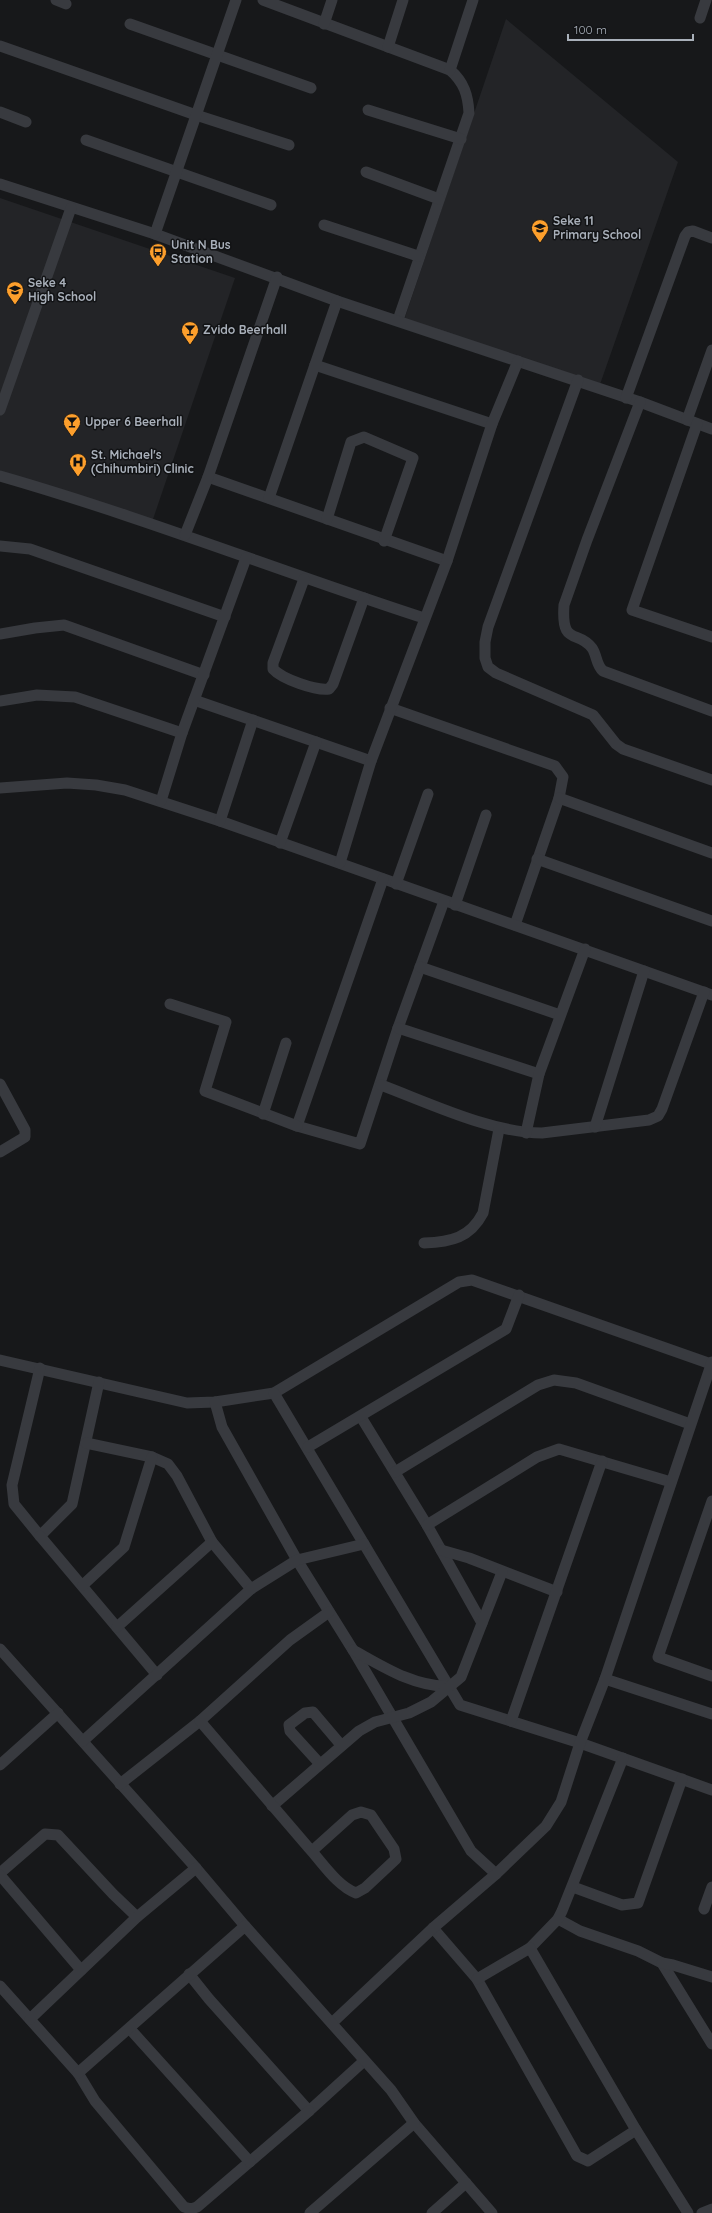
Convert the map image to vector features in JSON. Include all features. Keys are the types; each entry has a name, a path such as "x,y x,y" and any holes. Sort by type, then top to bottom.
{"street":[{"path":"155,234 236,0"},
{"path":"265,0 324,24 450,70 458,77 468,98 469,113 461,139 418,256 398,320"},
{"path":"324,24 332,0"},
{"path":"388,47 403,0"},
{"path":"450,70 473,0"},
{"path":"700,18 706,0"},
{"path":"130,24 311,88"},
{"path":"0,46 196,115 289,144"},
{"path":"368,110 461,139"},
{"path":"0,112 26,122"},
{"path":"86,140 177,170 271,205"},
{"path":"366,172 439,199"},
{"path":"0,184 155,234 277,277 337,301 578,380 712,429"},
{"path":"0,410 71,208"},
{"path":"324,225 418,256"},
{"path":"626,398 685,236 688,232 694,231 712,238"},
{"path":"185,535 208,477 277,277"},
{"path":"269,498 337,301"},
{"path":"686,420 712,350"},
{"path":"340,863 390,708 447,561 492,424 518,361"},
{"path":"315,364 492,424"},
{"path":"578,380 496,602 485,642 485,658 488,666 496,673 593,715 616,744 623,749 712,780"},
{"path":"640,402 586,540 564,605 563,616 566,631 571,636 588,644 592,648 599,668 603,671 712,711"},
{"path":"697,424 632,610 712,636"},
{"path":"327,519 352,442 364,437 413,458 384,541"},
{"path":"0,476 185,535 246,558 424,618"},
{"path":"208,477 384,541 447,561"},
{"path":"0,546 30,550 225,617"},
{"path":"161,801 182,733 246,558"},
{"path":"304,578 273,663 273,670 277,674 293,681 323,690 329,690 333,684 364,598"},
{"path":"0,634 35,628 64,626 204,675"},
{"path":"0,701 37,695 75,697 182,733"},
{"path":"194,700 372,761"},
{"path":"390,708 555,766 563,777 558,798 515,925"},
{"path":"220,821 253,720"},
{"path":"280,843 316,742"},
{"path":"0,788 43,783 96,785 125,790 161,801 184,811 220,821 708,993 658,1116 649,1120 595,1127 526,1133 499,1129 381,1086"},
{"path":"396,884 428,794"},
{"path":"558,798 712,853"},
{"path":"455,905 486,815"},
{"path":"537,859 712,921"},
{"path":"298,1126 383,879"},
{"path":"170,1004 226,1022 205,1092 298,1126 360,1144 381,1086 398,1028 444,901"},
{"path":"526,1133 539,1074 585,949"},
{"path":"420,967 560,1015"},
{"path":"595,1127 644,971"},
{"path":"398,1028 539,1074"},
{"path":"263,1114 286,1042"},
{"path":"0,1084 25,1130 24,1137 21,1141 0,1152"},
{"path":"424,1242 448,1241 457,1238 477,1224 483,1213 499,1129"},
{"path":"0,1360 187,1403 215,1402 274,1393 459,1282 472,1280 712,1363 690,1424 605,1679 580,1743 560,1802 546,1826 496,1874 433,1928 332,2023"},
{"path":"308,1447 361,1417 506,1329 519,1296"},
{"path":"40,1368 12,1486 14,1504 157,1675"},
{"path":"395,1472 538,1385 554,1380 576,1383 690,1424"},
{"path":"40,1536 72,1504 99,1382"},
{"path":"274,1393 308,1447 460,1704 580,1743 712,1790"},
{"path":"215,1402 222,1427 297,1560 353,1650 471,1851 496,1874"},
{"path":"361,1417 427,1525 482,1623"},
{"path":"86,1443 152,1456 168,1464 177,1476 212,1542 251,1589"},
{"path":"427,1525 537,1457 559,1449 671,1482"},
{"path":"83,1586 124,1547 152,1456"},
{"path":"511,1721 602,1462"},
{"path":"712,1501 658,1657 712,1676"},
{"path":"118,1627 212,1542"},
{"path":"83,1741 251,1589 297,1560 364,1544"},
{"path":"440,1550 469,1558 557,1592"},
{"path":"272,1806 341,1745 375,1722 409,1713 430,1702 461,1677 502,1572"},
{"path":"120,1784 200,1721 290,1640 329,1612"},
{"path":"0,1649 196,1868 244,1926 391,2090 414,2123 492,2213"},
{"path":"353,1650 390,1670 432,1687 448,1686"},
{"path":"605,1679 712,1714"},
{"path":"320,1764 290,1731 289,1725 305,1713 313,1712 341,1745"},
{"path":"0,1764 58,1713"},
{"path":"200,1721 272,1806 346,1890 356,1893 365,1888 396,1859 394,1849 370,1815 361,1812 352,1816 312,1851"},
{"path":"477,1979 530,1948 558,1919 573,1887 623,1758"},
{"path":"573,1887 622,1905 638,1903 682,1779"},
{"path":"81,1970 0,1874 44,1834 53,1833 58,1835 113,1894 137,1917"},
{"path":"30,2019 137,1917 196,1868"},
{"path":"704,1909 712,1887"},
{"path":"558,1919 580,1930 638,1952 662,1964 673,1965 712,1977"},
{"path":"78,2073 130,2029 189,1974 244,1926"},
{"path":"433,1928 477,1979 577,2156 588,2161 636,2130"},
{"path":"530,1948 636,2130 688,2213"},
{"path":"662,1964 712,2044"},
{"path":"189,1974 209,1999 309,2111"},
{"path":"0,1986 78,2073 95,2101 184,2207 191,2210 197,2207 250,2162 364,2061"},
{"path":"130,2029 250,2162"},
{"path":"310,2213 414,2123"},
{"path":"432,2213 466,2183"},
{"path":"702,2213 712,2209"}],"shaded area":[{"name":"Seke 11 Primary School","path":"506,19 678,162 598,390 403,323"},
{"path":"0,198 235,278 150,528 0,476"}],"place":[{"name":"Seke 11 Primary School","path":"540,243"},
{"name":"Unit N Bus Station","path":"158,267"},
{"name":"Seke 4 High School","path":"15,305"},
{"name":"Zvido Beerhall","path":"190,345"},
{"name":"Upper 6 Beerhall","path":"72,437"},
{"name":"St. Michael's (Chihumbiri) Clinic","path":"78,477"}]}
